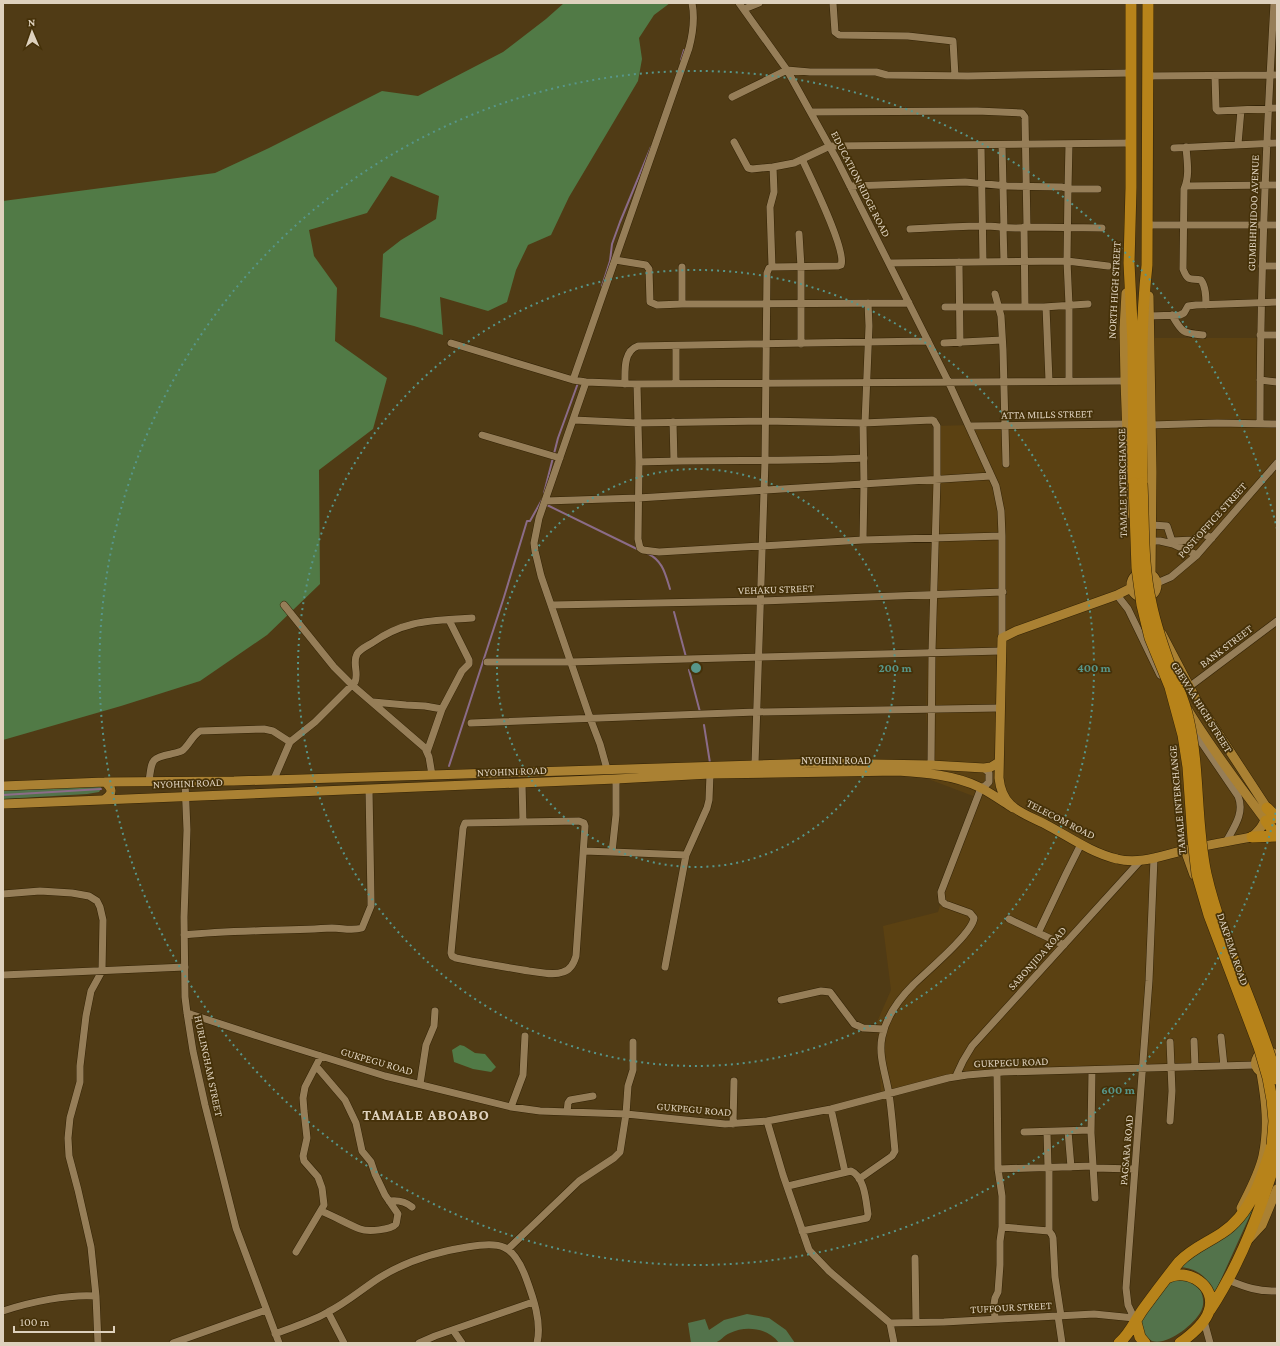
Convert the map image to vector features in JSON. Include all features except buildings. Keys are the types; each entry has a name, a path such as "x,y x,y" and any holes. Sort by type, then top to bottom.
{"highway":[{"name":"NORTH HIGH STREET","path":"1129,263 1131,3"},
{"path":"1147,265 1148,3"},
{"name":"TAMALE INTERCHANGE","path":"1129,263 1138,483 1150,602 1160,640 1188,716 1196,768 1202,854 1215,906 1262,1032 1277,1079"},
{"name":"TAMALE INTERCHANGE","path":"1147,265 1143,305 1138,483 1137,568 1142,606 1150,638 1170,687 1183,735 1188,767 1192,839 1197,874 1210,915 1259,1048 1268,1078 1274,1121 1272,1145 1261,1180 1252,1199 1234,1224"},
{"path":"1267,808 1277,818"},
{"path":"1266,821 1277,836"},
{"path":"1252,837 1277,836"},
{"path":"1180,1343 1204,1321 1228,1280 1247,1241 1269,1182 1277,1155"},
{"name":"DAKPEMA ROAD","path":"1135,1320 1166,1278 1187,1254 1220,1235 1234,1224"},
{"path":"1166,1278 1180,1274 1190,1275 1198,1280 1205,1287 1209,1295 1210,1310"},
{"path":"1120,1343 1130,1331 1135,1320"},
{"path":"1135,1320 1140,1337 1145,1343"}],"main road":[{"name":"NORTH HIGH STREET","path":"1129,263 1124,329 1128,494 1134,578"},
{"path":"1147,265 1151,425 1151,574 1157,587 1153,595 1145,598 1137,596 1131,588 1132,581 1140,573 1151,574"},
{"path":"1002,638 1016,631 1117,596 1131,588"},
{"name":"GBEWAA HIGH STREET","path":"1153,595 1160,629 1189,687 1214,728 1267,808"},
{"name":"GBEWAA HIGH STREET","path":"1137,596 1151,644 1172,683 1198,726 1266,821"},
{"name":"TELECOM ROAD","path":"1002,638 999,762 1000,786 1002,794 1013,808 1107,856 1129,861 1154,858 1185,850 1252,837"},
{"name":"NYOHINI ROAD","path":"3,786 105,782 186,782 432,776 755,764 854,763 984,768 991,767 999,762"},
{"name":"NYOHINI ROAD","path":"3,804 710,774 912,772 951,777 981,788 1013,808"},
{"path":"105,782 110,786 112,791 110,796 105,799"},
{"path":"1252,837 1260,830 1266,821 1267,808"},
{"name":"DAKPEMA ROAD","path":"1205,846 1217,904 1275,1055"},
{"name":"DAKPEMA ROAD","path":"1185,850 1258,1065 1266,1100 1266,1130 1262,1157 1254,1181 1234,1224"},
{"path":"1275,1055 1266,1051 1259,1054 1258,1065 1264,1074 1271,1074 1277,1069"},
{"path":"1247,1241 1262,1225 1276,1194"}],"street":[{"path":"573,380 689,48 694,24 692,3"},
{"path":"741,6 759,3"},
{"path":"833,3 835,32 839,35 908,36 954,40 955,76"},
{"name":"GUMBIHINIDOO AVENUE","path":"1260,424 1260,335 1263,225 1268,107 1273,75 1275,34 1274,3"},
{"name":"EDUCATION RIDGE ROAD","path":"741,6 787,70 830,146 949,383 991,476 998,496 1001,511 1003,592 1002,638"},
{"path":"732,97 787,70 810,72 876,72 887,75 955,76 1131,73"},
{"path":"1147,76 1273,75"},
{"path":"1215,76 1216,111 1268,107 1277,108"},
{"path":"1238,144 1241,110"},
{"path":"811,112 977,111 1022,113 1025,117 1025,307"},
{"path":"734,142 748,168 752,169 794,163 830,146 1131,143"},
{"path":"1174,148 1277,143"},
{"path":"1069,144 1067,261 1070,305 1069,381"},
{"path":"981,145 982,261"},
{"path":"1002,145 1004,261"},
{"path":"1186,147 1188,176 1184,190 1183,269 1186,277 1189,279 1201,280 1203,283 1205,288 1206,305"},
{"path":"755,764 765,461 766,273 767,270 772,267 838,266 841,265 842,262 838,245 823,202 802,159"},
{"path":"772,267 770,207 774,192 773,167"},
{"path":"850,186 965,182 1002,186 1098,189"},
{"path":"1186,186 1277,185"},
{"path":"1147,225 1277,225"},
{"path":"910,229 982,226 1017,229 1026,227 1102,228"},
{"path":"799,234 801,267 801,344"},
{"path":"615,260 646,265 649,269 649,297 650,302 653,304 909,303"},
{"path":"889,263 1067,261 1108,266"},
{"path":"959,262 960,343"},
{"path":"1262,266 1277,266"},
{"path":"682,267 682,304"},
{"path":"994,294 999,307 1005,382 1006,464"},
{"path":"1149,316 1180,315 1184,313 1188,306 1277,302"},
{"path":"862,540 864,423 869,326 868,303"},
{"path":"945,307 1046,307 1088,304"},
{"path":"1046,307 1048,381"},
{"path":"1172,315 1183,332 1203,335"},
{"path":"1260,335 1277,335"},
{"path":"944,343 1002,340"},
{"path":"625,384 625,364 628,355 633,348 638,346 766,345 928,341"},
{"path":"451,343 573,380 586,382 676,384 1125,381"},
{"path":"676,346 676,384"},
{"path":"1260,380 1277,382"},
{"path":"586,382 539,518 534,543 537,563 570,662 600,744 607,769"},
{"path":"638,384 638,544 643,550 659,552 862,540 1002,536"},
{"path":"574,420 638,423 765,421 864,423 934,421 937,426 937,480 933,595 931,765"},
{"path":"673,422 674,461"},
{"path":"1151,425 1217,423 1277,424"},
{"name":"ATTA MILLS STREET","path":"969,426 1126,424"},
{"path":"482,434 560,458"},
{"path":"639,462 698,460 765,461 864,458"},
{"name":"POST OFFICE STREET","path":"1156,583 1171,577 1197,555 1277,463"},
{"path":"545,501 638,498 991,476"},
{"path":"1152,525 1168,526 1172,543"},
{"path":"1172,543 1193,540 1203,534 1212,538"},
{"path":"1152,542 1160,541 1172,543 1197,555"},
{"name":"VEHAKU STREET","path":"551,605 760,601 1003,592"},
{"path":"1117,596 1128,609 1162,679 1189,724 1238,796 1241,804 1240,815 1226,842"},
{"path":"284,605 334,667 352,685 422,745 427,752 432,776"},
{"path":"274,779 290,742 315,722 352,685 357,675 355,663 357,655 360,651 381,636 401,626 412,623 472,618"},
{"path":"427,752 442,710 462,671 470,660 449,620"},
{"name":"BANK STREET","path":"1189,687 1277,622"},
{"path":"487,662 570,662 758,658 1002,651"},
{"path":"373,702 425,706 442,710"},
{"path":"471,723 756,712 1000,708"},
{"path":"149,781 151,766 154,759 159,756 183,750 200,731 270,730 290,742"},
{"path":"859,1179 894,1154 893,1129 881,1054 884,1029 892,1012 902,997 912,985 970,929 973,922 972,915 945,904 941,897 943,887 981,788 988,784 990,778 989,773 984,768"},
{"path":"665,967 686,855 707,808 709,800 710,774"},
{"path":"612,852 616,815 616,779"},
{"name":"HURLINGHAM STREET","path":"186,782 187,830 184,935 186,1013 205,1105 236,1228 278,1343"},
{"path":"522,783 523,822"},
{"path":"184,935 236,931 334,928 353,930 362,928 371,906 368,789"},
{"path":"468,822 582,822 585,826 584,852 576,956 570,969 565,972 548,974 456,958 452,956 451,953 464,826 468,822"},
{"path":"1038,933 1081,844"},
{"path":"584,852 686,855"},
{"name":"PAGSARA ROAD","path":"1135,1320 1128,1305 1126,1288 1149,981 1154,858"},
{"name":"SABONJIDA ROAD","path":"956,1076 972,1046 1141,860"},
{"path":"3,894 40,891 72,893 89,896 97,901 103,920 102,971 91,991 86,1016 80,1066 80,1082 70,1118 68,1138 69,1156 91,1247 96,1296 98,1343"},
{"path":"1009,919 1064,946"},
{"path":"3,975 185,967"},
{"path":"781,1000 826,991 832,994 854,1024 863,1028 884,1029"},
{"path":"420,1084 426,1045 434,1026 435,1011"},
{"name":"GUKPEGU ROAD","path":"186,1013 385,1076 511,1107 540,1111 626,1114 724,1124 767,1122 830,1109 956,1076 997,1072 1258,1065"},
{"path":"511,1107 523,1076 525,1036"},
{"path":"1221,1037 1224,1066"},
{"path":"1194,1040 1195,1067"},
{"path":"508,1249 579,1181 617,1155 622,1147 628,1086 633,1070 633,1042"},
{"path":"1170,1042 1172,1091 1170,1121"},
{"path":"296,1252 324,1205 318,1177 304,1161 303,1156 307,1138 303,1098 305,1087 321,1056"},
{"path":"316,1066 345,1100 356,1123 362,1151 371,1162 375,1174 389,1201 398,1214 396,1224 390,1229 363,1230 340,1221 321,1211"},
{"path":"1092,1070 1091,1130 1094,1198"},
{"path":"995,1319 994,1304 998,1292 1002,1227 1001,1185 998,1169 997,1072"},
{"path":"733,1124 734,1081"},
{"path":"567,1112 568,1103 570,1100 593,1096"},
{"path":"830,1109 845,1172"},
{"path":"767,1122 783,1175 809,1250 817,1260 890,1323 894,1343"},
{"path":"1024,1132 1091,1130"},
{"path":"1068,1131 1071,1167"},
{"path":"1046,1132 1049,1230 1053,1238 1055,1277 1062,1343"},
{"path":"998,1169 1093,1167 1136,1169"},
{"path":"788,1186 851,1171 854,1172 859,1179 864,1194 868,1214 867,1218 802,1231"},
{"path":"389,1201 397,1200 412,1207"},
{"path":"1002,1227 1049,1230"},
{"path":"275,1334 328,1312 379,1279 412,1261 441,1252 483,1245 496,1245 508,1249 517,1258 523,1270 533,1302 537,1322 537,1343"},
{"path":"915,1258 916,1322"},
{"path":"1228,1280 1251,1289 1266,1292 1277,1291"},
{"path":"3,1311 46,1300 96,1296"},
{"path":"419,1343 533,1302"},
{"path":"173,1343 266,1310"},
{"path":"328,1312 344,1343"},
{"name":"TUFFOUR STREET","path":"890,1323 1094,1314 1135,1320"},
{"path":"1204,1321 1210,1343"},
{"path":"453,1330 462,1343"}],"shaded area":[{"path":"1120,338 1264,338 1261,425 1277,426 1277,1063 1207,1070 1138,1072 965,1071 881,1092 877,1022 891,990 883,926 938,912 973,796 931,780 926,714 934,426 1121,421"}],"green space":[{"path":"564,3 670,3 654,15 639,38 642,59 638,81 569,197 551,235 528,245 516,270 507,302 488,311 440,297 443,335 380,317 383,254 401,240 436,219 439,196 391,176 367,213 309,230 314,256 337,288 335,341 387,378 373,429 319,470 320,584 267,635 200,681 121,706 3,740 3,201 215,173 269,148 382,91 418,96 503,52 546,19"},
{"path":"101,787 99,792 87,794 3,799 3,789"},
{"path":"460,1045 475,1053 485,1054 496,1067 491,1072 473,1069 454,1062 452,1050"},
{"path":"1256,1202 1213,1295 1209,1283 1205,1278 1191,1269 1179,1267"},
{"path":"1172,1278 1187,1279 1198,1287 1201,1291 1203,1300 1202,1309 1192,1323 1172,1338 1158,1342 1152,1341 1143,1333 1141,1321"},
{"path":"747,1314 769,1318 786,1330 795,1343 779,1343 763,1331 756,1329 743,1329 730,1333 714,1343 691,1343 688,1323 705,1319 709,1330 724,1320"}],"waterway":[{"path":"681,60 684,50"},
{"path":"602,286 610,261 612,244 651,147"},
{"path":"544,493 558,438 578,383"},
{"path":"449,766 527,521 530,521 543,498"},
{"path":"547,505 637,549"},
{"path":"647,553 657,560 663,568 670,589"},
{"path":"674,612 686,657"},
{"path":"689,670 700,712"},
{"path":"704,725 710,763"},
{"path":"3,795 101,789"}],"district":[{"name":"TAMALE ABOABO","path":"426,1115"}]}
